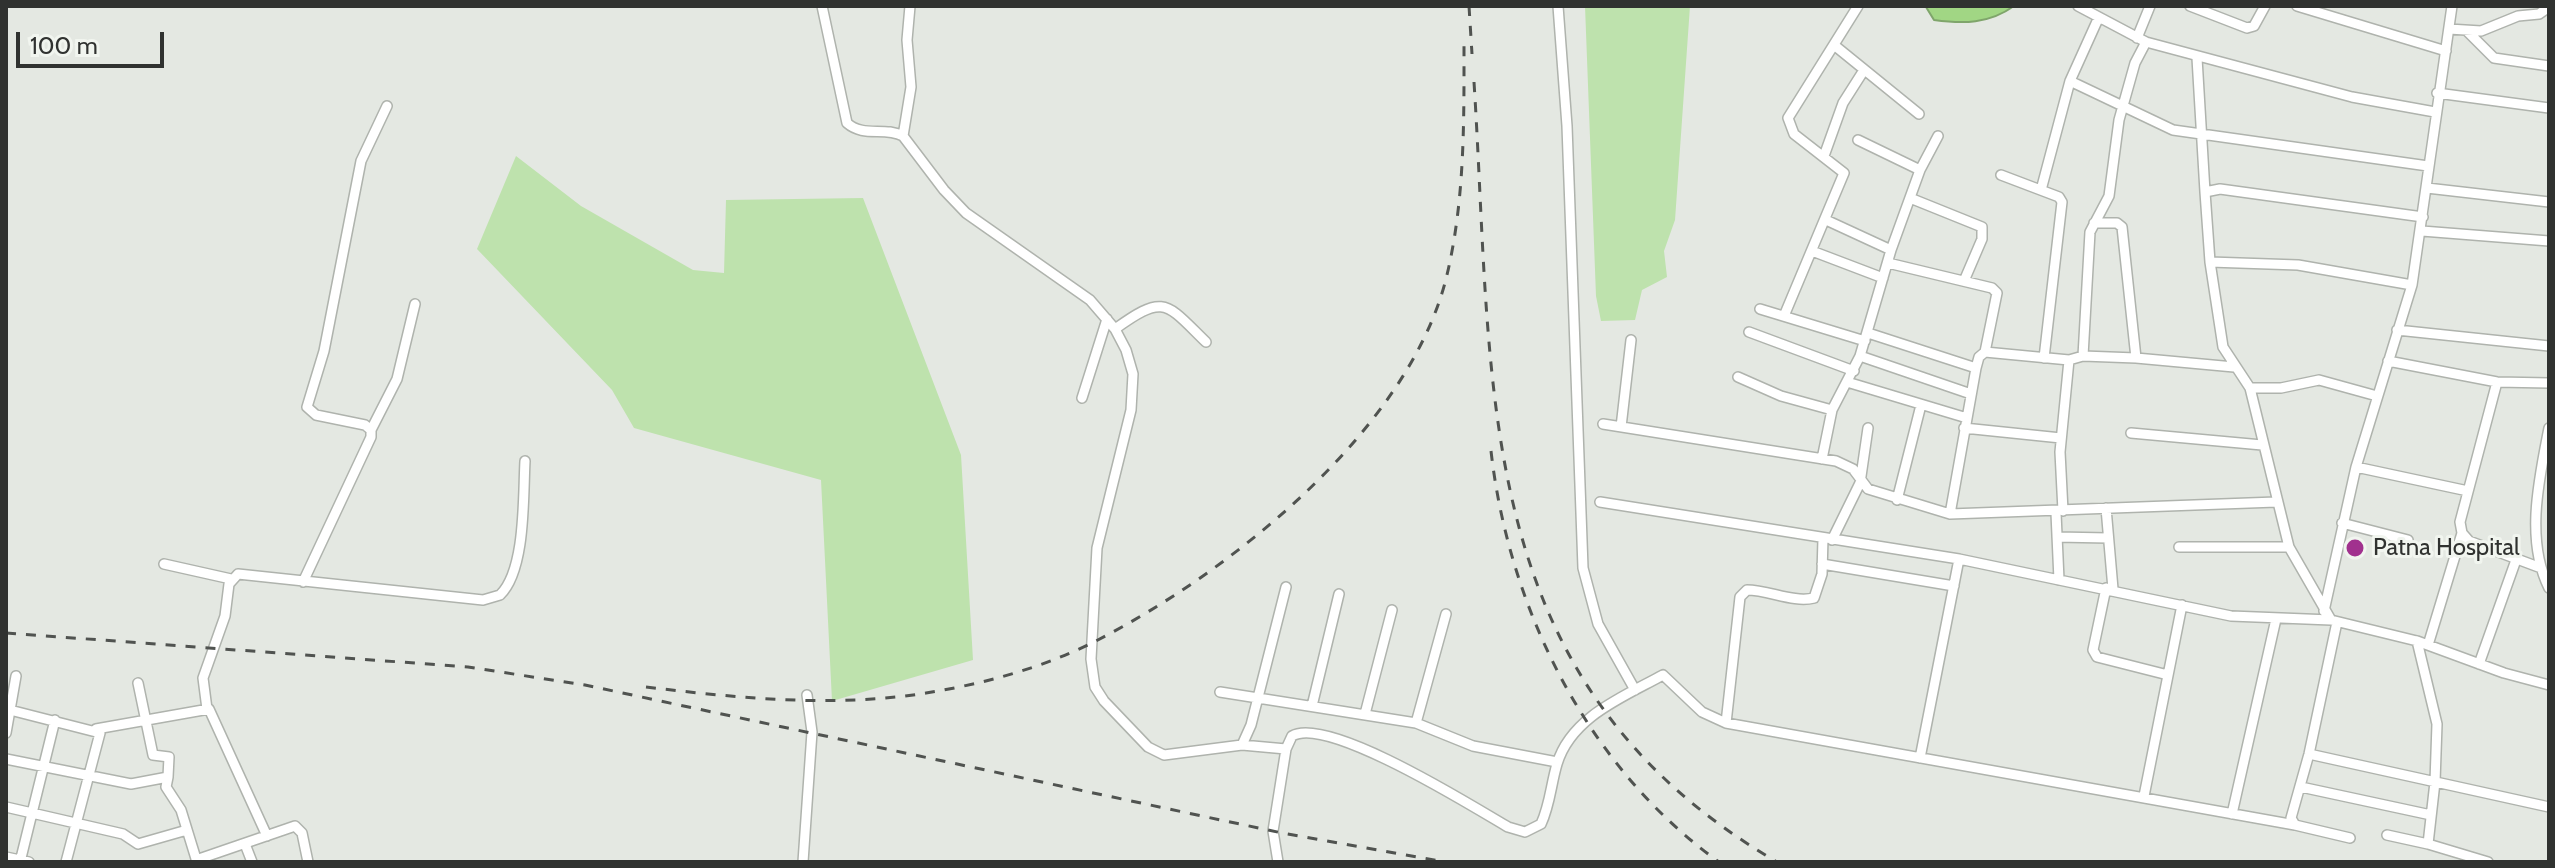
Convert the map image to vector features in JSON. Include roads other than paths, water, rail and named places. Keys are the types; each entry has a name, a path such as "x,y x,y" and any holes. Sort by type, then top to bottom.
{"street":[{"path":"822,6 847,123 857,131 892,131 903,136 944,190 966,213 1090,300 1115,329 1133,374 1131,410 1097,548 1091,659 1095,687 1104,701 1155,752 1177,756 1242,745 1286,749"},
{"path":"903,136 911,87 907,40 910,6"},
{"path":"1558,6 1567,126 1567,203 1583,568 1598,624 1635,690"},
{"path":"1784,316 1844,173 1794,134 1788,118 1858,6"},
{"path":"2078,6 2141,40 2197,58 2352,97 2435,112"},
{"path":"2083,356 2088,243 2094,223 2109,196 2122,109 2150,6"},
{"path":"2193,7 2247,28 2254,26 2265,6"},
{"path":"2297,6 2446,51"},
{"path":"2324,611 2356,467 2412,285 2422,231 2437,93 2452,6"},
{"path":"2449,29 2481,31 2518,16 2539,14 2549,7"},
{"path":"2041,190 2070,81 2098,19"},
{"path":"2468,32 2494,58 2549,66"},
{"path":"1834,45 1919,114"},
{"path":"2197,58 2210,262 2223,347 2250,388 2289,547 2324,611 2334,621"},
{"path":"1824,156 1843,103 1864,70"},
{"path":"2070,81 2164,128 2428,166"},
{"path":"2437,93 2549,108"},
{"path":"371,430 362,424 316,415 307,407 324,351 361,161 387,106"},
{"path":"1822,459 1832,410 1860,356 1891,250 1920,170 1938,136"},
{"path":"1858,140 1920,170"},
{"path":"2001,175 2059,197 2063,211 2044,358"},
{"path":"2427,188 2549,202"},
{"path":"2205,192 2220,189 2423,217"},
{"path":"1910,198 1982,227 1982,239 1964,281"},
{"path":"1826,220 1891,250"},
{"path":"2094,223 2117,223 2122,227 2136,358"},
{"path":"2422,231 2549,241"},
{"path":"1812,251 1883,278"},
{"path":"2210,262 2298,265 2412,285"},
{"path":"1888,263 1992,288 1997,293 1985,352 1979,357 1976,368 1950,514"},
{"path":"303,582 397,379 415,304"},
{"path":"1115,329 1138,312 1160,305 1171,309 1206,342"},
{"path":"1760,309 1976,368"},
{"path":"1082,398 1107,319"},
{"path":"2397,330 2549,346"},
{"path":"1749,332 1854,371"},
{"path":"1621,427 1631,340"},
{"path":"1985,352 2069,360 2083,356 2136,358 2234,367"},
{"path":"1860,356 1971,394"},
{"path":"2059,580 2057,537 2061,438 2069,360"},
{"path":"2388,361 2497,382 2549,383"},
{"path":"1738,377 1781,396 1832,410"},
{"path":"2250,388 2281,388 2319,380 2377,396"},
{"path":"1847,382 1967,418"},
{"path":"2428,645 2462,533 2460,522 2497,382"},
{"path":"1897,500 1921,405"},
{"path":"1603,424 1822,459 1853,469 1860,483 1868,489 1950,514 2276,502"},
{"path":"1726,723 1740,597 1747,590 1758,590 1806,600 1814,598 1827,539 1860,483 1868,428"},
{"path":"1964,428 2061,438"},
{"path":"2549,428 2537,493 2541,568 2549,588"},
{"path":"2131,433 2262,445"},
{"path":"164,564 231,579 242,574 483,600 500,595 513,574 519,547 525,461"},
{"path":"2356,467 2468,491"},
{"path":"2537,493 2549,493"},
{"path":"1600,502 1959,559 2231,616 2334,621 2417,641 2549,685"},
{"path":"2106,508 2110,589 2093,650 2097,657 2168,675"},
{"path":"2342,523 2408,540"},
{"path":"2462,533 2469,541 2541,568"},
{"path":"2057,537 2108,538"},
{"path":"2538,537 2549,537"},
{"path":"2179,547 2289,547"},
{"path":"1920,758 1959,559"},
{"path":"2479,664 2516,560"},
{"path":"1822,564 1954,586"},
{"path":"231,579 225,616 202,683 207,709 267,836"},
{"path":"1242,745 1286,587"},
{"path":"1312,706 1339,594"},
{"path":"2144,796 2182,605"},
{"path":"1365,714 1392,610"},
{"path":"1416,723 1446,614"},
{"path":"2232,814 2276,619"},
{"path":"2295,825 2291,818 2309,754 2334,621"},
{"path":"2417,641 2437,724 2428,844"},
{"path":"1276,860 1273,831 1286,749 1292,736 1306,730 1332,737 1409,769 1508,827 1525,832 1534,830 1546,813 1557,762 1566,742 1587,719 1663,675 1702,712 1726,723 2144,796 2350,838"},
{"path":"6,733 16,676"},
{"path":"138,683 153,755 169,757 171,771 166,787 181,810 196,861 297,827 302,833 308,862"},
{"path":"1220,692 1416,723 1473,746 1557,762"},
{"path":"803,862 812,732 807,695"},
{"path":"8,709 96,729 207,709"},
{"path":"6,857 23,861 55,720"},
{"path":"66,862 100,736 96,729"},
{"path":"2309,754 2549,807"},
{"path":"6,759 90,778 139,784 168,777"},
{"path":"2301,787 2431,815"},
{"path":"6,807 123,834 138,844 187,830"},
{"path":"2387,835 2488,862"},
{"path":"245,844 252,862"}],"railway":[{"path":"1469,6 1472,54"},
{"path":"646,687 751,698 821,701 891,698 990,680 1054,660 1094,642 1200,578 1254,537 1306,492 1353,443 1394,391 1425,336 1446,279 1457,221 1462,162 1464,43"},
{"path":"1474,82 1486,310 1497,418 1518,522 1551,618 1603,708 1676,790 1777,862"},
{"path":"1491,451 1501,510 1516,569 1536,625 1562,680 1594,732 1630,780 1672,824 1719,862"},
{"path":"6,633 468,667 585,685 1282,833 1446,862"}],"place":[{"name":"Patna Hospital","path":"2355,548"}]}
